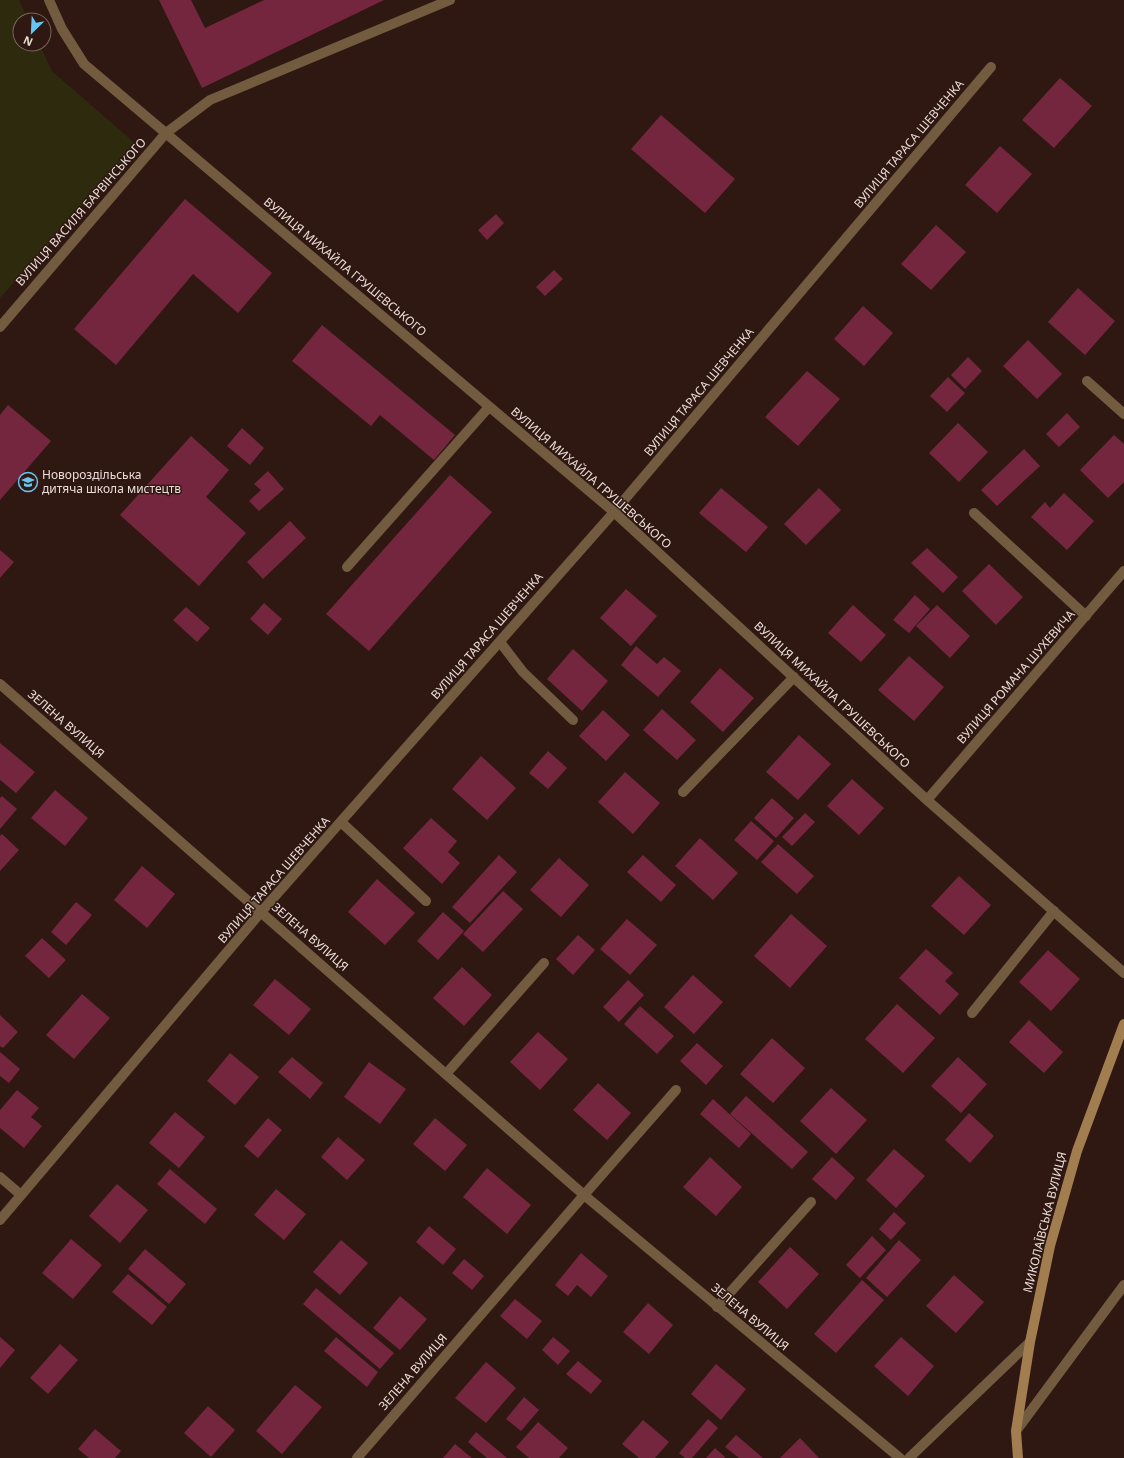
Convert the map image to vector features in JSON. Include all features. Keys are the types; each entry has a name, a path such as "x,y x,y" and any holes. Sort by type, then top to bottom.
{"main road":[{"name":"МИКОЛАЇВСЬКА ВУЛИЦЯ","path":"1018,1458 1016,1431 1030,1342 1050,1246 1076,1151 1124,1024"}],"street":[{"name":"ВУЛИЦЯ МИХАЙЛА ГРУШЕВСЬКОГО","path":"49,0 62,29 84,64 614,512 927,800 1124,973"},
{"name":"ВУЛИЦЯ ВАСИЛЯ БАРВІНСЬКОГО","path":"0,327 166,133 210,100 450,0"},
{"name":"ВУЛИЦЯ ТАРАСА ШЕВЧЕНКА","path":"0,1220 261,912 614,512 991,67"},
{"path":"1087,381 1124,414"},
{"path":"347,567 489,407"},
{"path":"974,513 1086,616"},
{"name":"ВУЛИЦЯ РОМАНА ШУХЕВИЧА","path":"927,800 1124,571"},
{"path":"500,642 523,672 573,720"},
{"path":"683,792 794,677"},
{"name":"ЗЕЛЕНА ВУЛИЦЯ","path":"0,684 584,1195 900,1458"},
{"path":"341,822 426,901"},
{"path":"972,1013 1054,911"},
{"path":"446,1074 544,964"},
{"path":"584,1195 676,1090"},
{"path":"0,1177 21,1195"},
{"name":"ЗЕЛЕНА ВУЛИЦЯ","path":"357,1458 584,1195"},
{"path":"717,1307 810,1202"},
{"path":"1016,1431 1124,1285"},
{"path":"909,1458 1030,1342"}],"shaded area":[{"path":"0,0 19,0 24,12 12,12 12,52 43,52 52,71 138,146 0,298"}],"building":[{"path":"159,0 191,0 205,28 264,0 384,0 202,88"},
{"path":"1060,78 1092,106 1054,148 1022,120"},
{"path":"661,115 735,179 705,213 631,149"},
{"path":"1000,146 1032,174 997,213 965,185"},
{"path":"185,199 272,273 238,313 193,274 116,365 74,329"},
{"path":"496,214 504,223 487,240 478,230"},
{"path":"936,225 966,252 931,290 901,264"},
{"path":"554,270 563,279 545,296 536,287"},
{"path":"1078,288 1115,321 1085,355 1048,322"},
{"path":"863,306 893,333 864,366 834,339"},
{"path":"322,325 455,435 434,460 380,415 371,426 292,361"},
{"path":"1028,340 1062,374 1037,399 1003,366"},
{"path":"968,357 982,371 965,389 951,375"},
{"path":"807,371 840,399 798,446 765,417"},
{"path":"948,377 965,393 947,412 930,396"},
{"path":"8,405 51,441 0,500 0,415"},
{"path":"1067,413 1080,427 1059,447 1046,434"},
{"path":"958,423 988,452 959,482 929,453"},
{"path":"242,428 264,448 250,465 227,446"},
{"path":"1114,435 1124,444 1124,482 1108,498 1080,470"},
{"path":"191,436 229,470 206,497 246,533 199,586 120,515"},
{"path":"1024,449 1040,466 997,506 981,490"},
{"path":"268,471 284,489 259,511 249,501 261,490 254,484"},
{"path":"450,475 492,512 369,651 326,614"},
{"path":"721,488 768,527 746,552 699,513"},
{"path":"819,488 841,510 806,545 784,524"},
{"path":"1064,493 1094,521 1067,550 1031,517 1045,502 1050,508"},
{"path":"290,521 306,538 263,579 247,562"},
{"path":"927,548 958,577 943,593 911,563"},
{"path":"0,550 14,562 0,578"},
{"path":"989,564 1023,597 996,625 962,591"},
{"path":"626,589 657,616 631,646 600,618"},
{"path":"915,595 930,609 909,633 893,620"},
{"path":"264,603 282,619 268,635 250,619"},
{"path":"853,605 886,635 861,662 828,633"},
{"path":"937,605 970,636 950,658 916,626"},
{"path":"186,607 210,628 197,642 173,620"},
{"path":"636,646 657,664 664,657 681,671 658,697 621,665"},
{"path":"573,649 608,681 582,711 547,679"},
{"path":"909,656 944,687 914,721 878,690"},
{"path":"720,668 754,698 723,732 690,702"},
{"path":"662,709 696,740 677,760 643,730"},
{"path":"603,710 630,735 606,761 579,736"},
{"path":"799,735 831,764 798,800 766,772"},
{"path":"0,743 35,772 16,793 0,780"},
{"path":"548,751 567,768 548,789 529,773"},
{"path":"481,756 516,788 487,820 452,789"},
{"path":"625,772 660,803 633,834 598,802"},
{"path":"852,779 884,808 859,835 827,806"},
{"path":"55,790 88,818 65,846 31,818"},
{"path":"2,796 17,809 0,829 0,798"},
{"path":"772,798 794,818 776,838 754,818"},
{"path":"805,813 815,822 792,846 782,837"},
{"path":"431,818 457,841 448,852 460,863 442,884 403,848"},
{"path":"751,821 774,841 757,860 734,840"},
{"path":"2,834 19,850 0,871 0,836"},
{"path":"700,838 738,873 713,900 675,866"},
{"path":"778,844 814,876 797,894 761,862"},
{"path":"499,855 517,872 470,923 452,907"},
{"path":"643,855 676,885 661,902 627,872"},
{"path":"559,858 589,885 561,917 530,890"},
{"path":"142,866 175,894 147,928 114,900"},
{"path":"959,876 991,905 964,935 931,906"},
{"path":"377,879 415,913 385,945 348,912"},
{"path":"503,891 523,909 483,952 463,934"},
{"path":"76,902 92,915 66,945 51,932"},
{"path":"443,912 464,931 438,960 417,941"},
{"path":"791,914 827,946 790,988 754,956"},
{"path":"627,919 657,945 630,975 600,949"},
{"path":"578,935 595,950 573,975 556,959"},
{"path":"42,938 66,960 49,978 25,956"},
{"path":"926,949 953,973 945,981 959,994 940,1015 899,978"},
{"path":"1048,950 1080,979 1051,1011 1019,982"},
{"path":"462,967 492,995 464,1026 433,998"},
{"path":"693,975 723,1002 694,1034 664,1007"},
{"path":"275,979 311,1009 289,1035 253,1005"},
{"path":"628,980 644,995 619,1022 603,1007"},
{"path":"82,994 110,1018 74,1059 46,1035"},
{"path":"897,1004 935,1038 903,1073 865,1039"},
{"path":"640,1006 674,1036 657,1054 624,1024"},
{"path":"0,1015 18,1032 3,1048 0,1046"},
{"path":"1029,1020 1063,1052 1044,1073 1009,1042"},
{"path":"538,1032 568,1059 540,1090 510,1062"},
{"path":"772,1038 805,1068 773,1103 740,1074"},
{"path":"697,1043 723,1066 706,1085 680,1061"},
{"path":"0,1052 20,1069 9,1083 0,1076"},
{"path":"230,1053 259,1077 235,1105 207,1081"},
{"path":"292,1057 323,1083 310,1099 278,1072"},
{"path":"958,1057 987,1084 961,1113 931,1086"},
{"path":"369,1062 406,1089 380,1124 344,1097"},
{"path":"598,1083 631,1113 607,1140 573,1110"},
{"path":"831,1088 867,1120 836,1154 800,1121"},
{"path":"17,1090 39,1108 31,1117 42,1126 24,1148 0,1128 0,1110"},
{"path":"746,1096 808,1152 792,1169 730,1114"},
{"path":"713,1099 751,1134 739,1148 700,1114"},
{"path":"175,1112 205,1137 179,1168 149,1143"},
{"path":"969,1113 994,1136 970,1163 945,1140"},
{"path":"268,1118 282,1130 258,1158 244,1146"},
{"path":"435,1118 467,1145 445,1171 413,1144"},
{"path":"338,1137 365,1160 347,1180 321,1157"},
{"path":"894,1149 925,1176 896,1208 866,1180"},
{"path":"710,1157 742,1187 716,1216 683,1187"},
{"path":"832,1157 855,1178 836,1200 812,1179"},
{"path":"487,1168 531,1205 507,1234 463,1197"},
{"path":"170,1169 217,1209 205,1224 157,1184"},
{"path":"117,1184 148,1210 120,1243 89,1216"},
{"path":"276,1189 306,1214 284,1240 254,1215"},
{"path":"894,1212 906,1223 891,1240 879,1229"},
{"path":"429,1226 456,1249 443,1265 416,1242"},
{"path":"872,1236 886,1250 860,1278 846,1265"},
{"path":"71,1239 102,1265 73,1299 42,1273"},
{"path":"341,1240 368,1263 340,1295 313,1272"},
{"path":"899,1240 921,1260 887,1297 866,1278"},
{"path":"790,1247 819,1274 787,1309 758,1282"},
{"path":"145,1249 186,1284 169,1304 128,1269"},
{"path":"581,1253 608,1276 591,1297 577,1285 568,1296 555,1285"},
{"path":"464,1259 484,1276 472,1290 452,1273"},
{"path":"128,1274 167,1307 152,1325 112,1292"},
{"path":"954,1275 984,1302 956,1333 926,1306"},
{"path":"862,1280 884,1300 836,1353 814,1334"},
{"path":"316,1288 394,1353 380,1369 303,1304"},
{"path":"400,1296 427,1319 400,1350 373,1328"},
{"path":"515,1299 542,1321 527,1339 500,1316"},
{"path":"648,1303 673,1325 649,1354 623,1332"},
{"path":"0,1337 15,1350 0,1368"},
{"path":"336,1337 378,1372 367,1387 324,1351"},
{"path":"553,1337 570,1351 558,1365 542,1350"},
{"path":"901,1337 934,1366 908,1396 874,1366"},
{"path":"60,1344 78,1360 48,1394 30,1378"},
{"path":"578,1361 602,1381 591,1394 566,1374"},
{"path":"486,1362 516,1388 486,1423 455,1398"},
{"path":"716,1364 746,1389 721,1420 691,1394"},
{"path":"295,1385 322,1407 282,1454 256,1431"},
{"path":"524,1397 539,1410 521,1431 506,1419"},
{"path":"208,1406 235,1430 211,1457 184,1433"},
{"path":"708,1419 718,1428 692,1458 685,1458 679,1453"},
{"path":"643,1420 669,1442 655,1458 639,1458 622,1444"},
{"path":"538,1422 568,1448 559,1458 529,1458 516,1447"},
{"path":"95,1429 121,1451 115,1458 89,1458 78,1449"},
{"path":"476,1432 507,1458 487,1458 468,1442"},
{"path":"736,1435 763,1458 739,1458 725,1447"},
{"path":"800,1438 819,1458 780,1458"},
{"path":"455,1444 472,1458 443,1458"},
{"path":"715,1448 725,1457 706,1458"}],"place":[{"name":"Новороздільська дитяча школа мистецтв","path":"28,482"}]}
